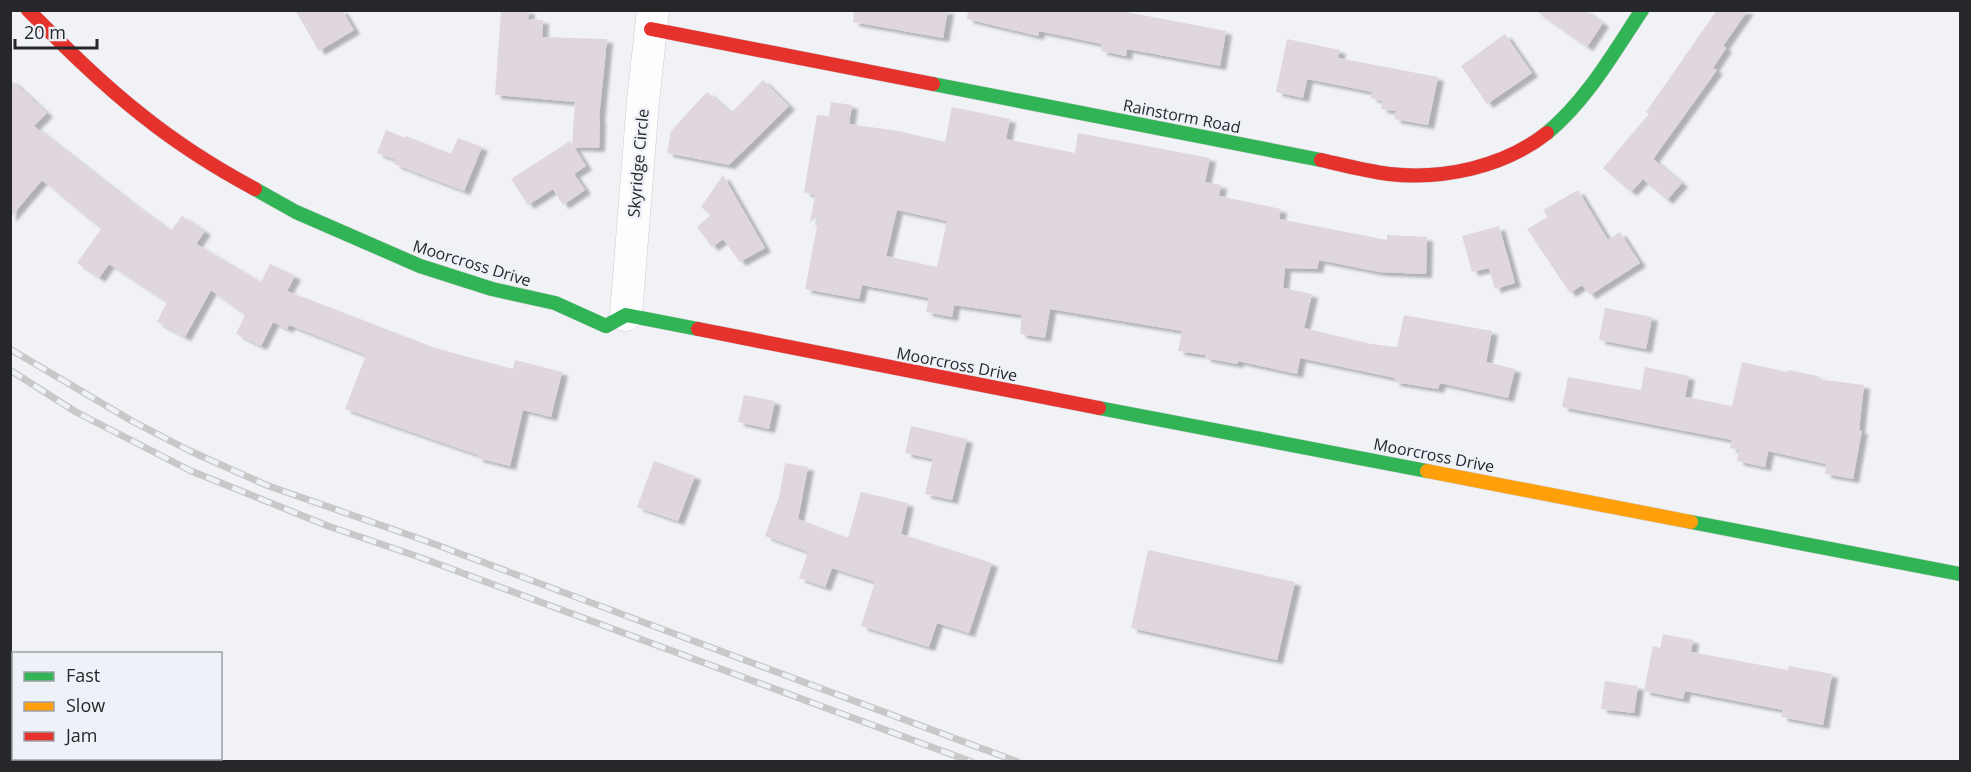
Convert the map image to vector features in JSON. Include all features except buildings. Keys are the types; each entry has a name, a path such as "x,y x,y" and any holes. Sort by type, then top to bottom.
{"street":[{"name":"Moorcross Drive","path":"28,10 87,68 144,117 215,167 296,212 420,266 492,289 555,303 606,326 626,315 1027,395 1695,521 1960,574"},
{"name":"Rainstorm Road","path":"652,20 1390,174 1430,176 1494,162 1522,149 1552,129 1575,106 1642,10"},
{"name":"Skyridge Circle","path":"626,315 643,100 652,20"}],"railway":[{"path":"10,349 132,421 190,451 266,485 426,541 1018,762"},
{"path":"10,370 76,412 191,471 328,526 419,557 972,762"}],"traffic: fast":[{"path":"1547,133 1587,91 1642,10"},
{"path":"933,84 1321,160"},
{"path":"255,189 296,212 420,266 492,289 555,303 606,326 626,315 698,329"},
{"path":"1099,408 1427,471"},
{"path":"1691,522 1960,574"}],"traffic: slow":[{"path":"1427,471 1691,522"}],"traffic: jam":[{"path":"28,10 98,78 143,116 198,155 255,189"},
{"path":"651,29 933,84"},
{"path":"1321,160 1389,174 1451,173 1512,155 1547,133"},
{"path":"698,329 1099,408"}]}
